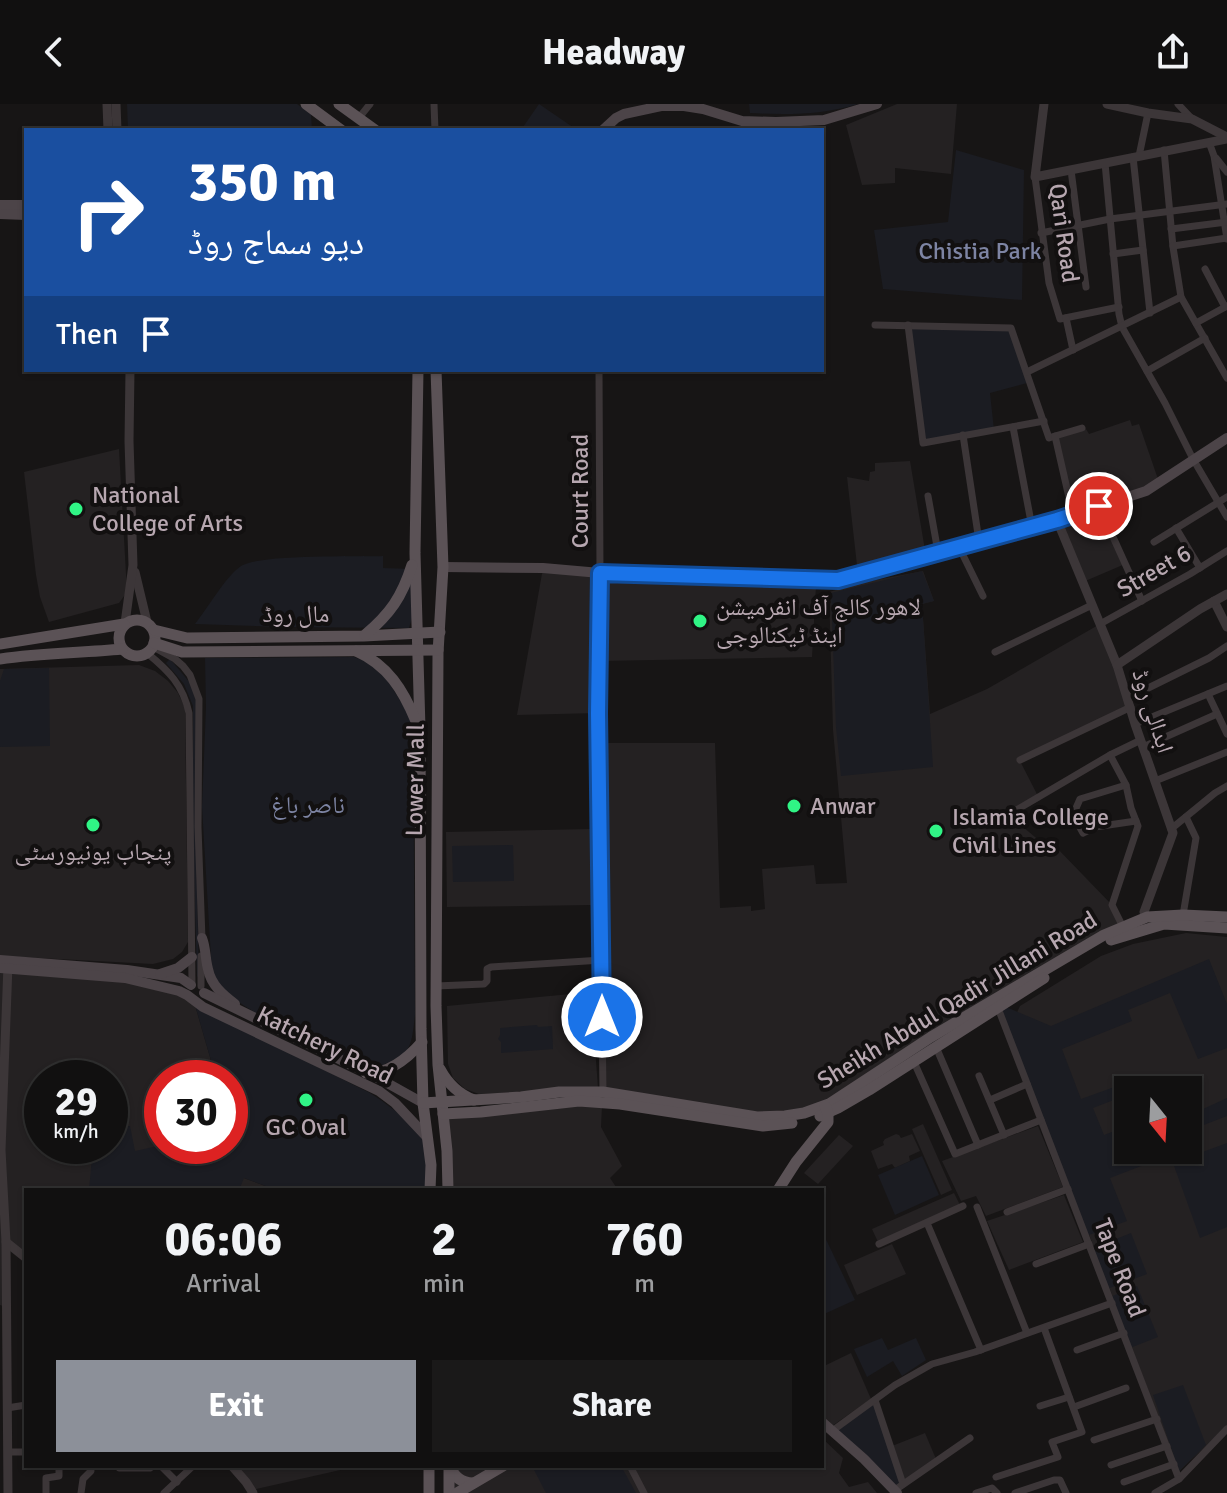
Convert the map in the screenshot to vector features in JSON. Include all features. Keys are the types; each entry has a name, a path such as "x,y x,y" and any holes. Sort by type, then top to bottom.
{"main road":[{"path":"306,104 338,128"},
{"path":"339,104 372,128"},
{"path":"605,128 624,114 661,106 703,109 742,121 776,122 824,120 877,104"},
{"path":"0,205 24,205"},
{"path":"0,214 24,215"},
{"name":"Lower Mall","path":"418,372 415,553 420,729 422,1042 430,1188"},
{"name":"Lower Mall","path":"436,372 443,567 438,650 436,986 438,1065 448,1188"},
{"path":"443,567 829,580 1057,520 1146,491 1227,438"},
{"path":"364,636 393,609 405,587 415,553"},
{"path":"0,644 125,624 136,619 150,626 151,647 134,656 122,649 31,654 0,659"},
{"path":"122,649 118,639 120,629 125,624"},
{"name":"مال روڈ","path":"150,626 187,638 440,632"},
{"name":"مال روڈ","path":"151,647 182,652 438,650"},
{"path":"352,649 387,671 420,729"},
{"name":"Sheikh Abdul Qadir Jillani Road","path":"442,1108 475,1100 559,1092 603,1092 757,1117 826,1109 856,1098 1073,953 1123,927 1147,917 1227,917"},
{"name":"Sheikh Abdul Qadir Jillani Road","path":"423,1103 481,1112 579,1101 620,1104 763,1126 807,1120 931,1037 1100,944 1164,924 1227,928"},
{"path":"202,938 207,969 215,985 253,1019"},
{"path":"158,975 178,968 192,957"},
{"path":"4,964 125,978 170,989 195,991"},
{"name":"Katchery Road","path":"4,964 127,970 181,978 195,991 423,1103"},
{"name":"Katchery Road","path":"195,991 203,1007 379,1091 395,1103 427,1137"},
{"path":"366,1073 395,1065 422,1042"},
{"path":"438,1065 449,1084 475,1100"},
{"path":"779,1188 796,1162 826,1127 826,1109"},
{"path":"824,1424 898,1489"},
{"path":"429,1468 429,1493"},
{"path":"449,1493 450,1468"},
{"path":"451,1468 458,1479 474,1483"},
{"path":"457,1493 500,1468"}],"street":[{"path":"107,104 108,128"},
{"path":"116,104 117,128"},
{"path":"358,119 370,104"},
{"path":"434,104 435,128"},
{"name":"Qari Road","path":"1044,104 1035,177 1041,233 1049,283 1073,350"},
{"path":"1107,104 1192,119 1227,138"},
{"path":"1178,104 1192,119"},
{"path":"1143,110 1136,156 1150,313"},
{"path":"1035,177 1227,138"},
{"path":"1173,246 1227,239 1224,204 1209,142"},
{"path":"1164,150 1181,297 1227,378"},
{"path":"1214,156 1227,172"},
{"path":"1105,163 1122,327 1227,517"},
{"path":"1071,170 1086,287"},
{"path":"1041,233 1110,219 1224,204"},
{"path":"1171,229 1226,222"},
{"path":"1113,254 1143,250"},
{"path":"1196,323 1226,306 1205,269"},
{"path":"1027,372 1181,297"},
{"path":"1063,318 1119,307"},
{"path":"875,325 1011,328 1049,438 1082,428"},
{"path":"908,325 923,443 1044,421"},
{"path":"1147,371 1205,338"},
{"path":"125,624 133,565 130,372"},
{"name":"Court Road","path":"599,372 598,713 603,1092"},
{"path":"1013,427 1032,527"},
{"path":"963,435 979,541"},
{"path":"1055,436 1073,515"},
{"path":"928,496 938,552"},
{"path":"1154,542 1227,497"},
{"path":"1099,506 1142,601"},
{"name":"ابدالی روڈ","path":"1057,520 1117,665 1171,829"},
{"path":"1176,528 1200,568"},
{"path":"959,547 983,596"},
{"name":"Street 6","path":"1100,624 1227,551"},
{"path":"133,565 150,626"},
{"path":"1117,665 1227,594"},
{"path":"1214,601 1227,627"},
{"path":"995,652 1092,605"},
{"path":"1020,760 1227,646"},
{"path":"151,647 183,666 199,699 198,827 202,938 195,991"},
{"path":"151,647 183,692 189,713 195,991"},
{"path":"1135,724 1227,686"},
{"path":"1208,694 1227,734"},
{"path":"1013,812 1110,755 1217,714"},
{"path":"1155,781 1227,752"},
{"path":"1110,755 1126,785 1138,826 1112,905 1123,927"},
{"path":"1126,785 1080,799 1073,815 1083,833 1095,827 1136,821"},
{"path":"1147,917 1144,912 1166,856 1173,833 1171,829 1227,786"},
{"path":"1183,915 1196,838 1186,817"},
{"path":"436,986 484,984 487,970 491,967 602,960"},
{"path":"4,964 1,1150 6,1242 3,1346 8,1493"},
{"name":"Tape Road","path":"996,1003 1179,1479"},
{"path":"936,1047 978,1145"},
{"path":"914,1062 955,1154 1041,1120"},
{"path":"979,1076 1004,1135"},
{"path":"990,1100 1027,1084"},
{"path":"1007,1212 1068,1189"},
{"path":"879,1244 963,1206"},
{"path":"977,1207 1027,1333"},
{"path":"927,1223 981,1350"},
{"path":"6,1242 24,1256"},
{"path":"1036,1264 1089,1244"},
{"path":"832,1431 895,1385 932,1364 981,1350 1112,1303"},
{"path":"996,1477 1058,1457 1052,1442 1082,1432 1044,1328"},
{"path":"1077,1350 1124,1333"},
{"path":"1074,1407 1126,1388"},
{"path":"1040,1406 1069,1397"},
{"path":"875,1400 898,1489 970,1438"},
{"path":"7,1408 24,1405"},
{"path":"1094,1440 1157,1419"},
{"path":"1155,1493 1179,1479 1227,1429"},
{"path":"1111,1465 1167,1446"},
{"path":"1124,1482 1174,1464"},
{"path":"46,1493 46,1478 59,1476 59,1468"},
{"path":"81,1493 83,1479 90,1468"},
{"path":"163,1468 177,1482"},
{"path":"164,1493 191,1468"},
{"path":"234,1468 253,1493"},
{"path":"631,1468 644,1493"},
{"path":"1015,1493 1060,1480 1066,1493"},
{"path":"976,1493 992,1488 997,1493"}],"shaded area":[{"path":"897,104 957,104 951,174 895,168 895,183 862,185 846,125"},
{"path":"1130,420 1132,426 1139,424 1159,482 1099,506 1125,564 1083,582 1057,520 1073,515 1055,438 1086,429 1089,434"},
{"name":"National College of Arts","path":"119,449 127,592 119,603 49,622 36,575 24,472"},
{"path":"910,461 926,556 858,574 847,477 869,481 870,472 875,471 875,463"},
{"name":"لاھور کالج آف انفرمیشن اینڈ ٹیکنالوجی","path":"543,568 601,578 816,586 812,657 599,661 598,713 517,715"},
{"name":"Islamia College Civil Lines","path":"923,571 934,601 922,604 930,714 987,689 1100,624 1131,707 1020,761 1040,800 1010,816 1048,848 1055,846 1112,905 1124,928 798,1117 603,1092 598,743 715,743 720,908 751,906 751,911 765,909 762,869 814,865 816,884 847,883 833,730 829,592"},
{"name":"پنجاب یونیورسٹی","path":"139,665 155,671 168,681 185,708 188,942 173,959 153,964 0,956 0,669"},
{"path":"590,829 591,905 447,907 446,832"},
{"path":"1186,933 1227,937 1227,1426 1179,1471 1010,1027 1020,1006 1101,956 1133,944"},
{"path":"0,970 120,980 182,995 195,1005 211,1060 144,1060 144,1164 238,1164 244,1178 271,1188 24,1188 24,1255 7,1241 6,1307 0,1305"},
{"path":"591,992 598,1088 479,1094 465,1089 453,1078 448,1064 447,1006"},
{"path":"560,1105 602,1106 601,1127 622,1166 610,1178 617,1188 448,1188 445,1118"},
{"path":"923,1124 952,1190 941,1195 912,1129"},
{"path":"1038,1126 1063,1187 986,1216 976,1196 961,1201 942,1161"},
{"path":"896,1134 901,1138 912,1134 920,1151 909,1156 910,1161 895,1168 892,1164 878,1169 871,1151"},
{"path":"839,1135 853,1146 818,1184 804,1173"},
{"path":"954,1193 960,1205 878,1242 872,1229"},
{"path":"1064,1195 1083,1242 1009,1270 987,1221"},
{"path":"892,1244 906,1274 857,1295 844,1265"},
{"path":"851,1353 871,1399 832,1426 824,1420 824,1366"},
{"path":"925,1433 936,1459 904,1480 892,1446"},
{"path":"824,1440 843,1458 839,1473 849,1487 868,1482 877,1493 449,1493 449,1468 824,1468"},
{"path":"233,1468 349,1468 246,1493 251,1490"}],"green space":[{"path":"127,104 297,104 311,114 312,128 128,128"},
{"path":"539,104 574,128 522,128"},
{"path":"749,104 858,104 818,112 777,114 750,113"},
{"name":"Chistia Park","path":"956,150 1024,170 1022,300 883,289 874,230 948,222"},
{"path":"908,325 1011,328 1031,382 990,393 994,430 923,443"},
{"path":"383,556 383,568 413,569 409,628 195,624 229,577 251,562"},
{"path":"922,571 934,601 922,604 933,767 841,776 831,593"},
{"name":"ناصر باغ","path":"354,657 383,673 413,721 414,1028 409,1046 401,1056 372,1070 260,1015 221,988 212,975 202,807 205,658"},
{"path":"170,659 191,684 197,697 199,979 193,841 193,706 184,684 166,663"},
{"path":"49,668 50,746 0,747 0,681 4,669"},
{"path":"513,845 514,881 453,882 452,846"},
{"path":"1209,959 1227,1004 1227,1048 1198,1059 1170,993 1128,1010 1132,1021 1062,1049 1081,1099 1114,1087 1114,1100 1093,1108 1104,1135 1114,1131 1114,1164 1147,1164 1110,1178 1127,1221 1086,1236 999,1012 1006,1007 1051,1026"},
{"name":"GC Oval","path":"195,1005 370,1093 399,1114 423,1139 427,1188 271,1188 244,1178 240,1188 89,1188 91,1164 128,1164 128,1126 135,1151 144,1149 144,1164 248,1164 248,1060 211,1060"},
{"path":"552,1026 553,1049 501,1053 498,1039 500,1028"},
{"path":"1227,1098 1227,1116 1202,1126 1202,1110"},
{"path":"1227,1143 1227,1227 1200,1238 1173,1164 1202,1164 1202,1152"},
{"path":"922,1156 939,1195 895,1215 878,1175"},
{"path":"1131,1233 1147,1274 1107,1289 1091,1249"},
{"path":"824,1235 855,1300 824,1314"},
{"path":"1137,1286 1158,1337 1130,1348 1110,1297"},
{"path":"882,1338 888,1350 916,1338 926,1360 902,1376 893,1361 867,1377 854,1349"},
{"path":"1183,1385 1206,1445 1179,1471 1153,1395"},
{"path":"874,1402 902,1483 895,1489 836,1430"},
{"path":"533,1468 622,1468 636,1493 546,1493"}],"place":[{"name":"National College of Arts","path":"76,509"},
{"name":"لاھور کالج آف انفرمیشن اینڈ ٹیکنالوجی","path":"700,621"},
{"name":"Anwar","path":"794,806"},
{"name":"پنجاب یونیورسٹی","path":"93,825"},
{"name":"Islamia College Civil Lines","path":"936,831"},
{"name":"GC Oval","path":"306,1100"}],"route":[{"path":"602,1017 598,713 600,573 838,580 1099,506"}]}
